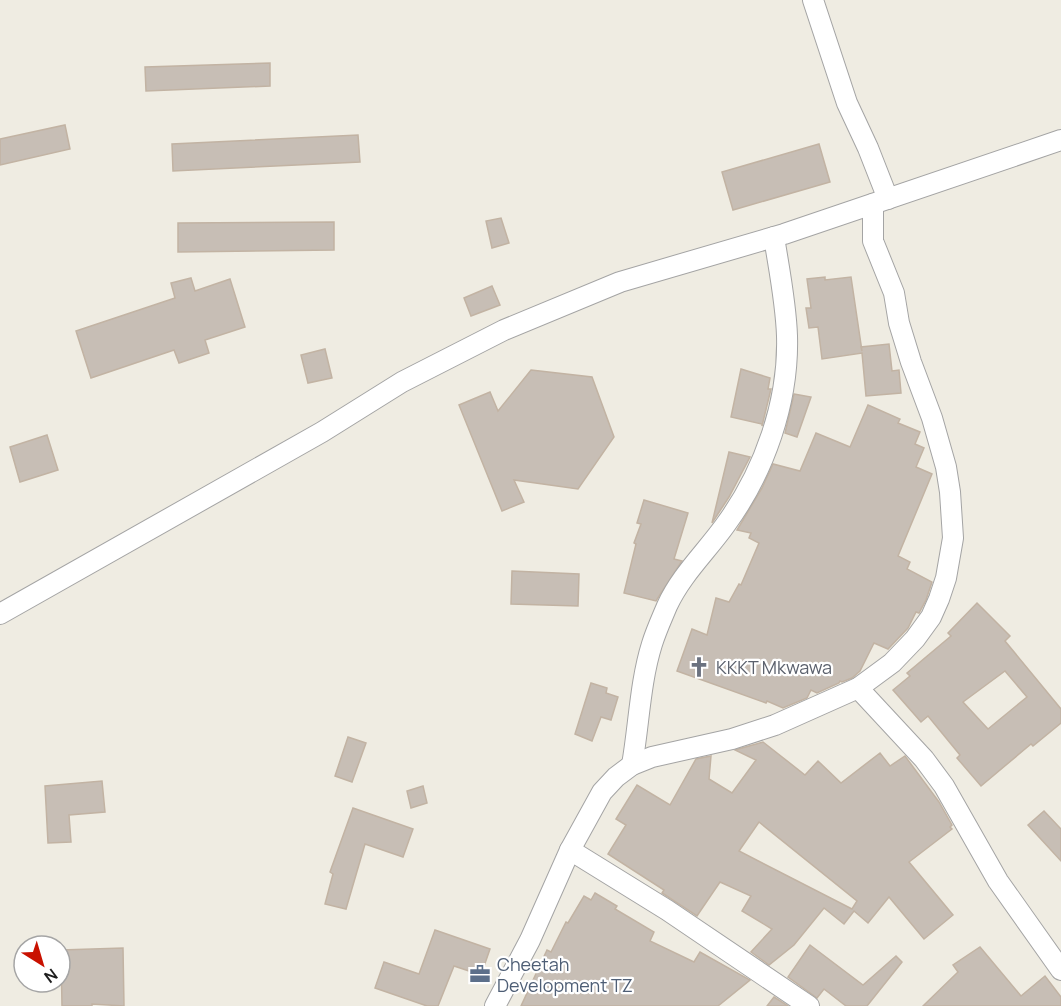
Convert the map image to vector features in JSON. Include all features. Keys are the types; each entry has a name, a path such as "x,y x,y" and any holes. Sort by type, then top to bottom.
{"street":[{"path":"495,1006 530,940 570,850 602,792 616,777 632,765 652,756 732,739 775,725 858,688 892,663 915,639 931,617 946,578 953,538 946,467 932,418 910,362 899,323 894,293 873,241 881,202 868,148 847,103 813,0"},
{"path":"0,614 322,432 402,382 504,330 621,282 774,237 1061,140"},
{"path":"632,765 651,644 669,603 700,555 726,525 753,480 771,436 784,382 787,336 774,237"},
{"path":"858,688 924,759 944,786 998,881 1061,970"},
{"path":"570,850 667,910 809,1006"}],"building":[{"path":"270,63 270,86 146,91 145,67"},
{"path":"65,125 70,149 0,165 0,139"},
{"path":"358,135 360,162 173,171 172,144"},
{"path":"819,144 830,182 733,210 722,172"},
{"path":"501,218 509,243 492,248 486,221"},
{"path":"334,222 334,250 178,252 178,223"},
{"path":"825,277 825,280 851,277 861,347 889,344 892,371 899,370 901,393 866,396 862,353 822,359 818,327 809,328 806,308 811,308 807,279"},
{"path":"191,278 195,291 230,279 245,327 205,340 209,353 179,363 174,350 91,378 76,331 175,298 171,283"},
{"path":"492,286 500,305 471,316 464,298"},
{"path":"325,349 332,378 308,383 301,355"},
{"path":"741,369 770,378 768,389 771,389 762,426 762,424 731,417"},
{"path":"531,370 592,377 614,437 578,489 514,480 524,502 502,511 459,405 490,392 498,411"},
{"path":"794,394 811,397 797,437 785,433"},
{"path":"868,405 900,419 898,423 920,432 915,444 924,448 916,467 932,474 898,556 910,562 907,569 932,582 919,613 916,612 908,628 888,649 874,643 860,671 852,678 840,681 817,693 811,690 807,698 783,708 677,671 692,629 707,635 716,598 729,602 739,584 741,585 759,543 749,538 751,533 737,530 762,488 773,464 800,471 816,433 850,447"},
{"path":"47,435 58,470 20,482 10,447"},
{"path":"729,452 750,457 712,523"},
{"path":"644,500 688,513 674,559 682,561 656,601 624,593 636,544 634,543 641,524 637,523"},
{"path":"512,571 579,574 578,606 511,604"},
{"path":"977,603 1010,636 1005,641 1061,709 1061,723 1033,746 1031,744 981,786 957,758 960,755 928,716 921,722 893,690 910,676 907,673 951,636 948,633","holes":["1005,671 1027,697 988,729 963,702"]},
{"path":"591,683 607,688 606,693 618,697 611,720 601,717 592,741 575,734"},
{"path":"348,737 366,743 352,782 335,776"},
{"path":"763,742 805,775 818,761 841,783 880,753 890,766 905,756 939,802 952,825 950,827 952,829 909,862 953,915 924,939 889,897 868,923 854,911 844,924 824,908 794,945 769,965 751,952 772,929 742,911 751,896 720,882 697,916 662,893 664,890 608,854 626,825 616,819 637,785 670,805 696,759 711,756 709,779 732,793 756,760 735,750","holes":["759,822 857,901 852,909 739,851"]},
{"path":"102,781 105,812 69,815 71,842 48,843 45,786"},
{"path":"423,786 427,803 411,808 407,791"},
{"path":"353,808 413,829 403,857 365,844 346,909 325,904 333,874 330,872"},
{"path":"1044,811 1061,829 1061,861 1028,825"},
{"path":"595,893 617,906 615,909 654,932 650,941 694,962 700,952 750,980 718,1006 521,1006 547,950 551,952 566,922 568,923 584,896 591,900"},
{"path":"435,930 490,949 481,975 454,966 438,1006 427,1006 375,988 384,962 419,974"},
{"path":"810,945 863,985 896,956 902,962 867,1006 846,1006 824,989 817,998 788,977"},
{"path":"980,947 1021,996 1045,976 1061,997 1061,1006 923,1006 958,972 953,965"},
{"path":"123,948 124,1006 92,1004 92,1006 62,1006 62,994 72,994 72,950"},
{"path":"774,997 788,1006 767,1006"}],"place":[{"name":"KKKT Mkwawa","path":"699,667"},
{"name":"Cheetah Development TZ","path":"480,974"}]}
